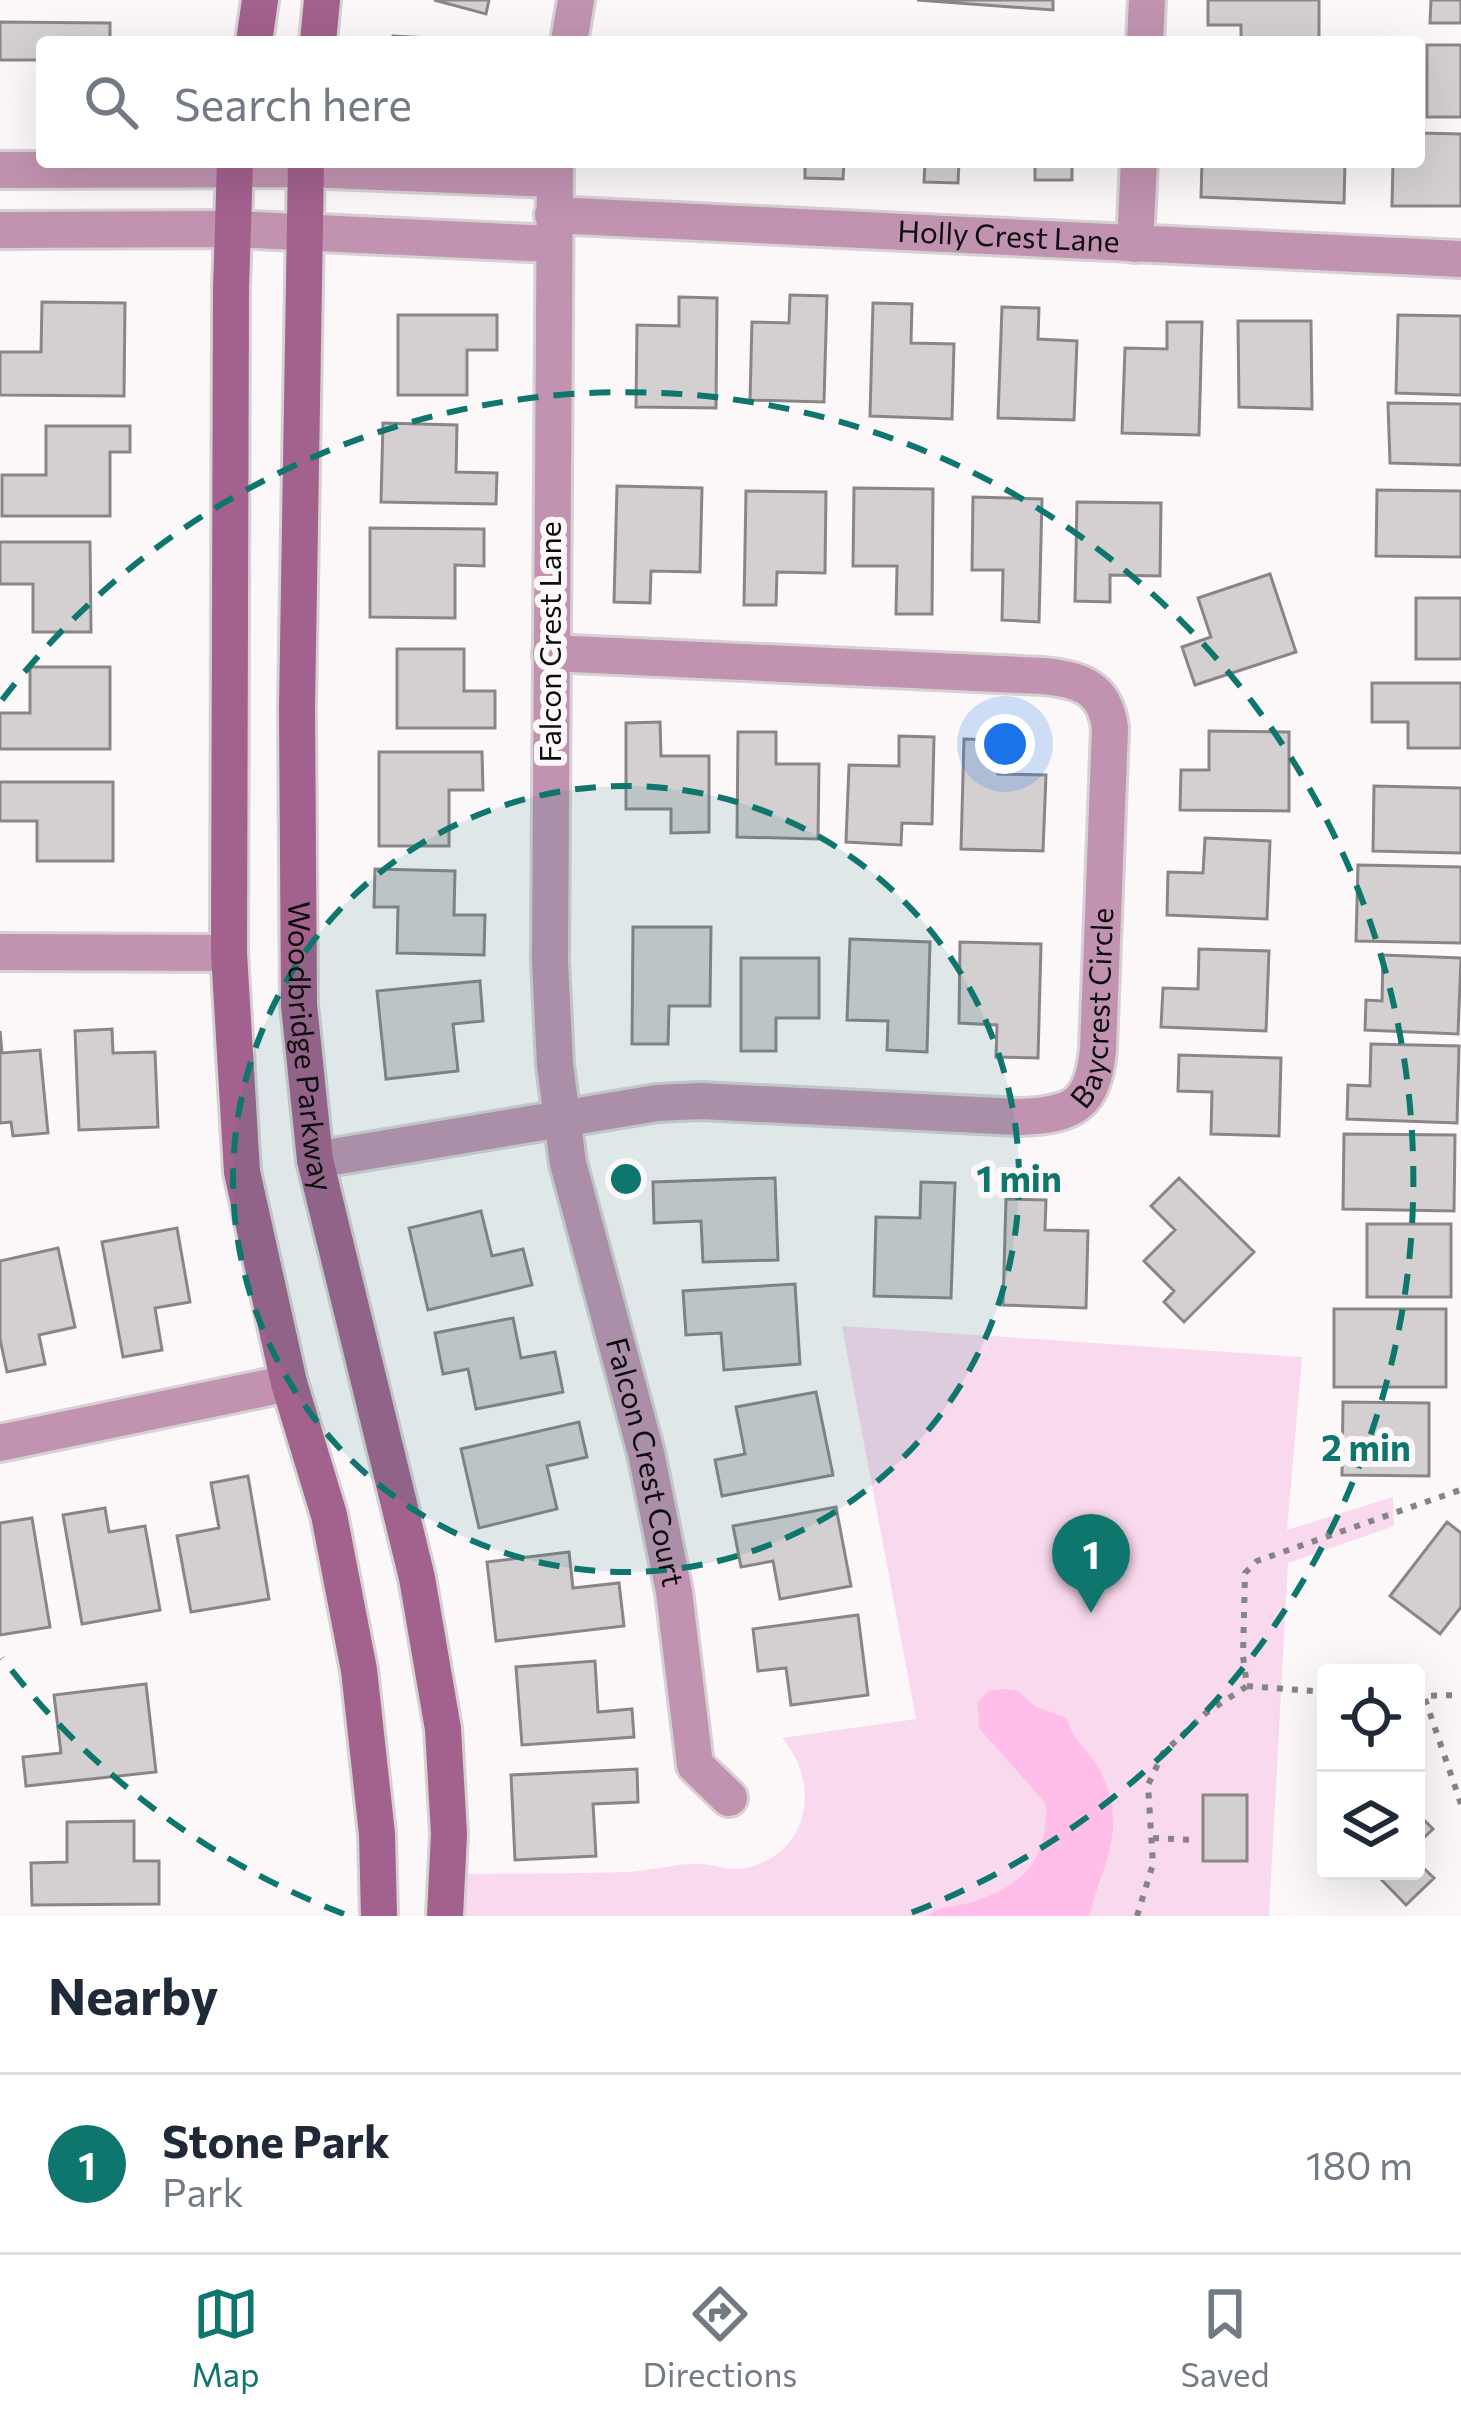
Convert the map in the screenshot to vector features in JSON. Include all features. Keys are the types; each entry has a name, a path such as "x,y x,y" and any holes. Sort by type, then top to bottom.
{"main road":[{"path":"255,36 260,0"},
{"path":"319,36 322,0"},
{"path":"235,168 229,953 242,1172 289,1383 329,1515 359,1670 377,1834 379,1916"},
{"name":"Woodbridge Parkway","path":"306,168 297,707 299,1005 315,1160 425,1621 443,1729 448,1834 445,1916"}],"street":[{"path":"570,36 576,0"},
{"path":"1145,36 1147,0"},
{"name":"Holly Crest Lane","path":"0,170 118,168"},
{"name":"Holly Crest Lane","path":"321,168 554,200 1135,244 1461,260"},
{"path":"1135,244 1139,168"},
{"name":"Holly Crest Lane","path":"0,230 304,234 554,200"},
{"name":"Falcon Crest Lane","path":"554,200 550,1013 563,1120"},
{"name":"Baycrest Circle","path":"315,1160 657,1103 701,1101 1020,1117 1048,1116 1081,1103 1090,1091 1099,1048 1110,728 1101,697 1086,684 1067,678 550,653"},
{"path":"0,952 229,953"},
{"name":"Falcon Crest Court","path":"563,1120 572,1186 650,1474 674,1592 695,1765 729,1798"},
{"path":"0,1443 289,1383"}],"path":[{"path":"1247,1685 1242,1588 1245,1573 1257,1561 1460,1490"},
{"path":"1137,1916 1153,1864 1148,1785 1163,1753 1206,1713 1247,1685 1317,1691"},
{"path":"1425,1697 1461,1695"},
{"path":"1425,1708 1461,1804"},
{"path":"1153,1838 1192,1840"}],"shaded area":[{"path":"842,1326 1302,1357 1287,1530 1393,1497 1394,1526 1288,1563 1269,1916 463,1916 468,1874 626,1872 698,1864 739,1869 767,1860 796,1833 803,1815 802,1776 782,1738 916,1719"},
{"path":"988,1691 1018,1691 1036,1707 1067,1718 1107,1788 1111,1842 1089,1916 928,1916 1006,1887 1029,1868 1042,1841 1046,1804 979,1728 978,1702"}],"building":[{"path":"434,0 489,0 486,14"},
{"path":"917,0 1053,0 1053,10"},
{"path":"1208,0 1319,0 1319,36 1241,36 1241,25 1208,25"},
{"path":"1431,0 1461,0 1461,23 1430,23"},
{"path":"0,22 110,23 110,36 36,36 36,60 0,60"},
{"path":"1427,45 1461,45 1461,117 1427,117"},
{"path":"1425,133 1461,134 1461,206 1392,206 1393,168 1425,168"},
{"path":"805,168 844,168 843,179 805,178"},
{"path":"925,168 959,168 958,183 924,182"},
{"path":"1035,168 1072,168 1072,180 1035,180"},
{"path":"1202,168 1345,168 1344,203 1201,197"},
{"path":"790,295 827,296 824,402 750,400 752,322 789,323"},
{"path":"679,297 717,298 716,408 636,407 637,325 679,326"},
{"path":"42,302 125,303 124,396 0,395 0,352 41,352"},
{"path":"873,303 912,304 911,343 954,344 952,419 870,416"},
{"path":"1002,307 1039,308 1038,339 1077,341 1074,420 998,418"},
{"path":"398,315 497,315 497,350 467,350 467,395 398,395"},
{"path":"1398,315 1461,316 1461,395 1396,393"},
{"path":"1238,321 1311,321 1312,409 1239,407"},
{"path":"1167,322 1202,322 1199,435 1122,433 1125,348 1167,349"},
{"path":"1388,403 1461,404 1461,465 1390,463"},
{"path":"383,423 457,425 456,472 497,473 496,504 381,502"},
{"path":"46,426 130,426 130,452 110,452 110,516 2,516 2,475 46,475"},
{"path":"617,486 702,488 700,572 651,571 650,603 614,602"},
{"path":"854,488 933,489 932,614 896,614 897,566 853,566"},
{"path":"1377,490 1461,491 1461,557 1376,556"},
{"path":"746,491 826,492 825,573 777,572 776,605 744,605"},
{"path":"973,497 1042,499 1039,622 1002,620 1003,570 972,570"},
{"path":"1077,502 1161,503 1160,576 1110,575 1110,602 1075,601"},
{"path":"370,528 484,529 484,566 455,565 455,618 370,617"},
{"path":"0,542 90,542 91,632 33,632 33,584 0,584"},
{"path":"1270,574 1296,652 1195,685 1182,647 1211,637 1198,598"},
{"path":"1416,598 1461,598 1461,659 1416,659"},
{"path":"397,649 464,649 464,691 495,691 495,728 397,728"},
{"path":"30,667 110,667 110,749 0,749 0,713 30,713"},
{"path":"1372,683 1461,683 1461,748 1408,748 1408,722 1372,722"},
{"path":"660,722 661,756 709,756 709,832 671,833 671,809 626,809 626,723"},
{"path":"1209,731 1289,732 1289,811 1180,810 1181,770 1209,770"},
{"path":"738,732 776,732 776,764 819,764 818,839 737,837"},
{"path":"899,736 934,737 932,824 902,823 901,845 846,842 849,765 899,766"},
{"path":"964,739 999,740 998,774 1046,775 1043,851 961,849"},
{"path":"379,752 482,752 483,790 449,790 449,846 379,846"},
{"path":"0,782 113,782 113,861 37,861 37,821 0,821"},
{"path":"1374,786 1461,788 1461,853 1373,851"},
{"path":"1205,838 1270,841 1267,919 1167,915 1168,872 1203,873"},
{"path":"1358,865 1461,867 1461,943 1356,941"},
{"path":"375,869 455,871 454,915 485,915 484,955 397,953 398,907 374,907"},
{"path":"633,927 711,927 710,1006 669,1006 668,1044 632,1044"},
{"path":"850,939 930,942 927,1052 887,1050 888,1021 847,1020"},
{"path":"960,942 1041,944 1038,1058 996,1057 997,1025 959,1023"},
{"path":"1199,949 1269,951 1266,1031 1161,1027 1163,988 1198,989"},
{"path":"1383,955 1461,958 1458,1034 1365,1030 1366,1000 1382,1001"},
{"path":"741,958 819,958 819,1018 776,1018 776,1051 741,1051"},
{"path":"480,981 483,1021 453,1024 458,1071 386,1079 377,991"},
{"path":"112,1029 113,1053 155,1052 158,1127 79,1130 75,1031"},
{"path":"0,1031 2,1053 40,1050 48,1133 13,1136 11,1122 0,1123"},
{"path":"1371,1044 1459,1046 1457,1123 1347,1119 1348,1085 1370,1086"},
{"path":"1179,1055 1281,1058 1279,1136 1211,1134 1212,1092 1178,1091"},
{"path":"1344,1134 1455,1135 1454,1211 1343,1209"},
{"path":"775,1178 778,1260 703,1262 701,1221 654,1223 653,1182"},
{"path":"1179,1178 1254,1252 1184,1322 1164,1302 1174,1291 1144,1261 1175,1230 1151,1206"},
{"path":"921,1182 955,1183 951,1298 874,1296 876,1217 920,1218"},
{"path":"1006,1199 1046,1200 1045,1230 1088,1231 1086,1308 1003,1305"},
{"path":"481,1211 492,1256 523,1249 532,1285 428,1310 409,1228"},
{"path":"1367,1224 1451,1224 1451,1297 1367,1297"},
{"path":"177,1228 190,1302 155,1308 162,1350 123,1357 102,1242"},
{"path":"58,1248 75,1327 39,1335 45,1364 7,1372 0,1339 0,1261"},
{"path":"795,1284 800,1364 724,1370 721,1333 686,1335 683,1291"},
{"path":"1334,1309 1446,1309 1446,1387 1334,1387"},
{"path":"513,1318 521,1358 555,1352 563,1392 476,1409 468,1369 443,1374 435,1333"},
{"path":"816,1392 833,1475 722,1496 715,1460 745,1454 736,1407"},
{"path":"1343,1402 1429,1403 1429,1476 1342,1475"},
{"path":"579,1422 587,1457 547,1466 557,1509 479,1528 461,1449"},
{"path":"248,1476 269,1599 191,1612 177,1536 219,1528 211,1483"},
{"path":"836,1507 851,1586 780,1599 773,1561 741,1567 733,1526"},
{"path":"105,1508 109,1532 145,1526 160,1610 82,1624 63,1515"},
{"path":"32,1518 50,1627 0,1635 0,1523"},
{"path":"1447,1522 1461,1533 1461,1607 1440,1634 1390,1596"},
{"path":"569,1552 573,1588 619,1583 624,1626 496,1641 487,1562"},
{"path":"858,1615 868,1695 791,1705 786,1668 758,1671 753,1629"},
{"path":"595,1661 598,1712 632,1709 634,1737 522,1745 516,1667"},
{"path":"146,1684 156,1772 26,1786 23,1757 61,1753 54,1695"},
{"path":"637,1769 638,1802 593,1804 596,1856 515,1860 511,1775"},
{"path":"1203,1795 1247,1795 1247,1861 1203,1861"},
{"path":"134,1821 134,1861 159,1861 159,1904 32,1905 31,1863 67,1862 67,1822"},
{"path":"1425,1870 1434,1878 1406,1905 1382,1880 1425,1880"}],"place":[{"name":"Stone Park","path":"1091,1613"}]}
